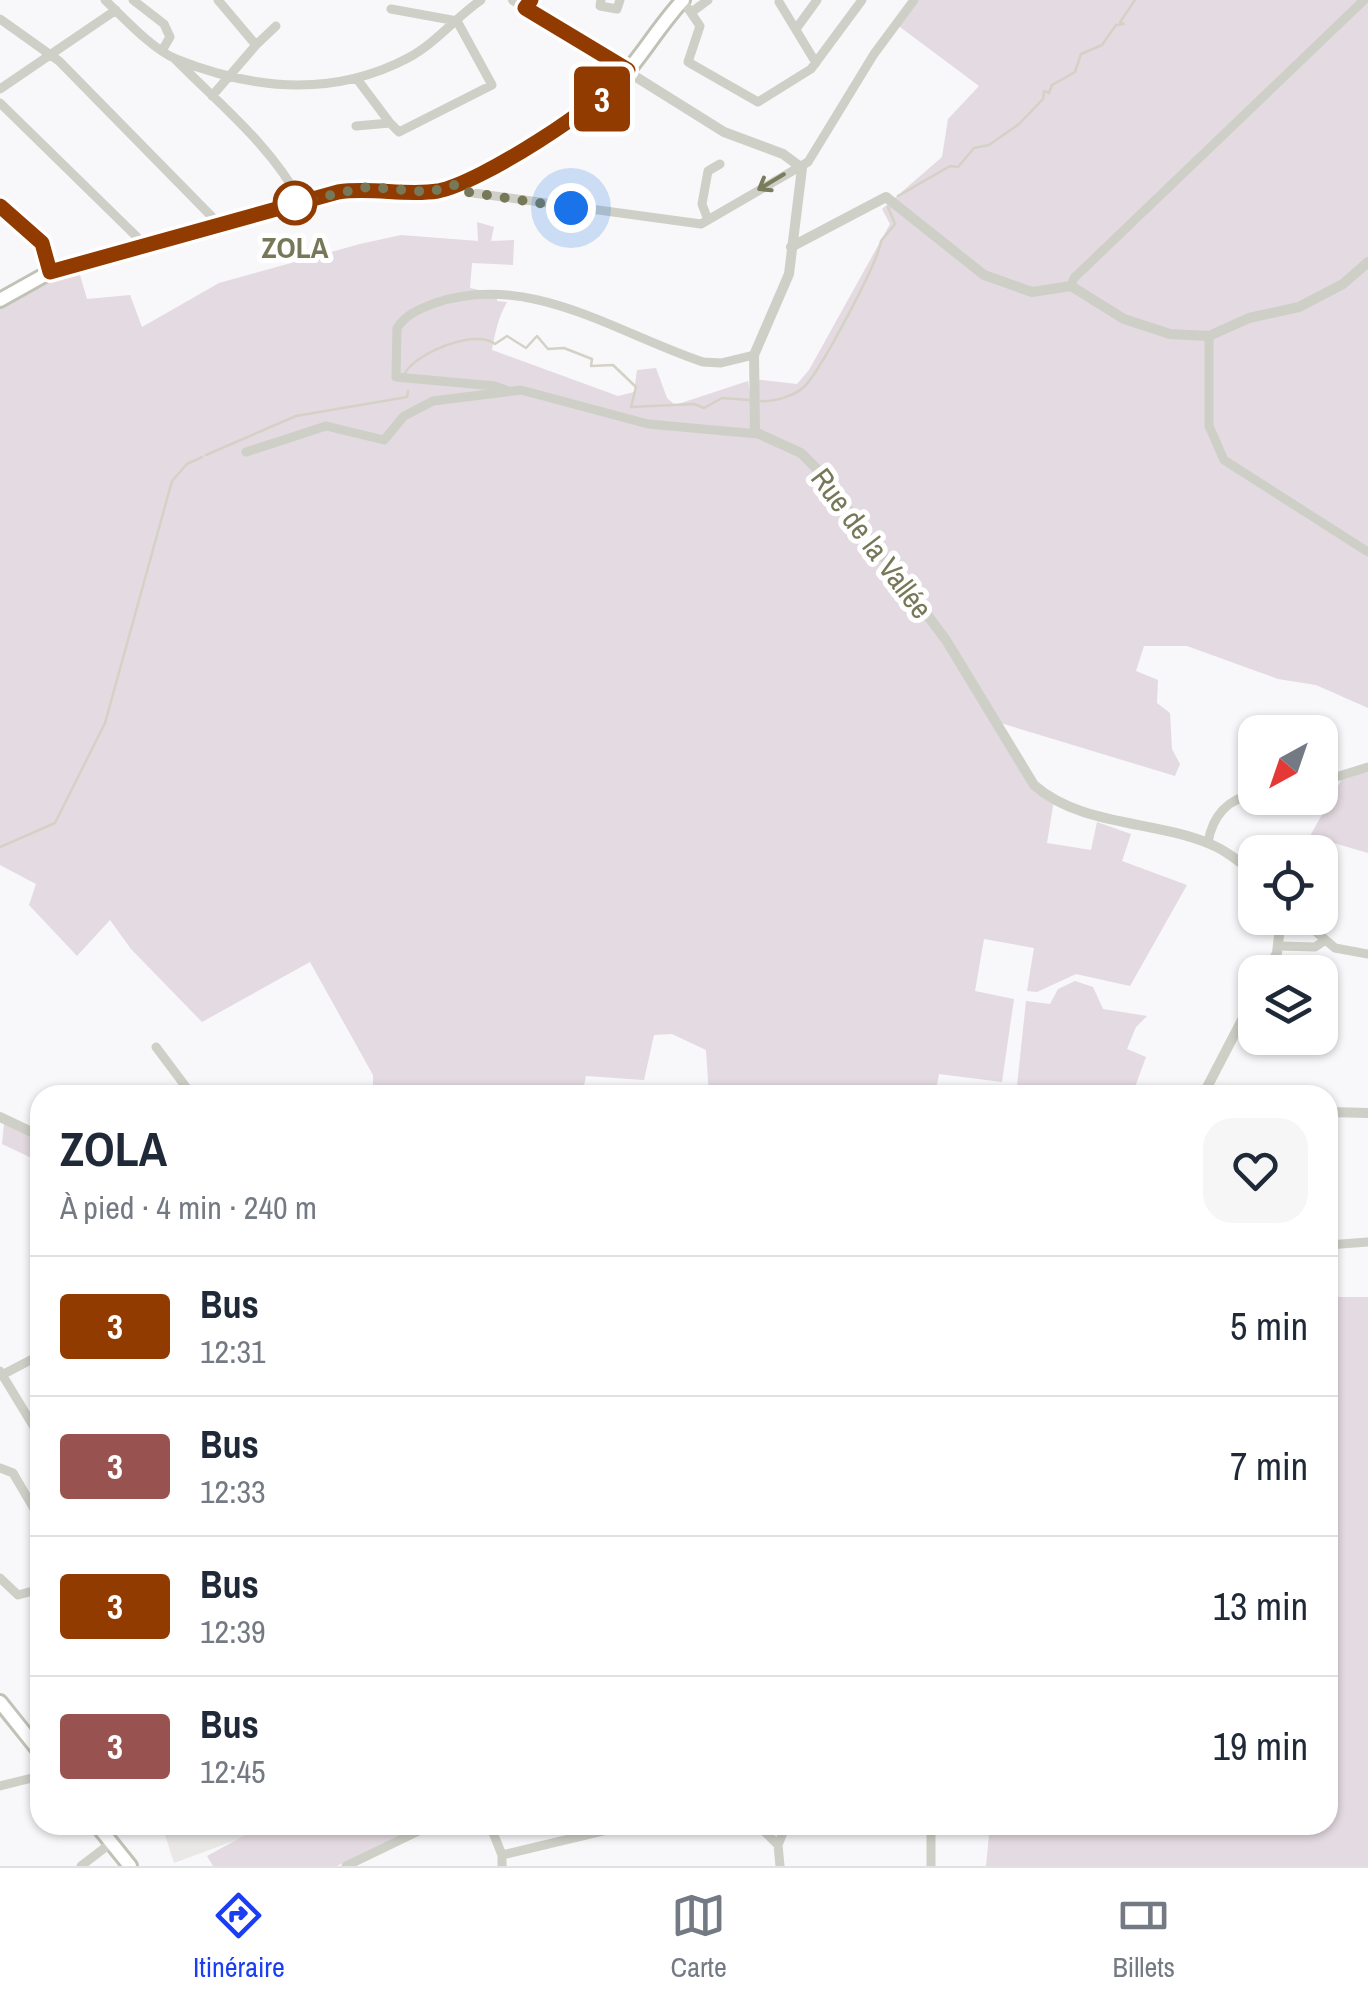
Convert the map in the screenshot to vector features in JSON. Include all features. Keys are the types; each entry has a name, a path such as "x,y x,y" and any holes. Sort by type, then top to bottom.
{"main road":[{"path":"0,300 50,272 300,202 367,187 430,192 458,184 591,108 686,4"},
{"path":"0,1702 30,1740"},
{"path":"106,1835 130,1866"}],"street":[{"path":"132,0 167,28 170,37 163,49"},
{"path":"218,0 256,46"},
{"path":"513,0 528,4 724,132 783,154 802,168"},
{"path":"601,0 600,6 617,9 620,0"},
{"path":"708,0 686,4 700,29 688,52 688,62 747,100 763,100 816,63 860,1"},
{"path":"796,29 817,0"},
{"path":"246,452 326,426 384,440 404,416 432,401 536,391 671,428 758,434 754,416 754,355 789,274 802,168 914,0"},
{"path":"1071,286 1088,264 1364,0"},
{"path":"174,58 229,78 279,86 357,79 410,56 457,21 475,2"},
{"path":"779,2 816,63"},
{"path":"0,89 51,54 111,4 212,96 290,182 300,202"},
{"path":"391,9 457,21"},
{"path":"0,19 51,54 222,226"},
{"path":"357,79 399,132 492,84 457,21"},
{"path":"212,96 276,26"},
{"path":"0,104 137,238 142,248"},
{"path":"356,126 390,122"},
{"path":"708,220 702,204 705,185 708,171 720,164"},
{"path":"458,184 468,192 692,226 802,168"},
{"path":"791,247 886,197 984,275 1032,292 1071,286 1141,326 1209,336 1249,318 1324,297 1368,262"},
{"path":"0,206 42,243 50,272"},
{"path":"508,392 495,386 396,377 394,339 401,322 421,308 468,292 558,304 703,362 720,364 754,355"},
{"path":"1209,336 1210,426 1224,460 1368,552"},
{"name":"Rue de la Vallée","path":"758,434 801,453 820,471 946,640 1034,785 1054,800 1131,826 1208,843"},
{"path":"1338,777 1368,768"},
{"path":"1238,800 1228,804 1212,823 1208,843 1238,863"},
{"path":"1275,955 1280,935"},
{"path":"1318,935 1338,949 1368,954"},
{"path":"1279,946 1316,947 1324,941"},
{"path":"1207,1085 1238,1027"},
{"path":"156,1047 184,1085"},
{"path":"1338,1112 1368,1112"},
{"path":"0,1117 30,1131"},
{"path":"1338,1244 1368,1242"},
{"path":"30,1360 1,1374 30,1421"},
{"path":"0,1468 13,1474 30,1502"},
{"path":"0,1578 18,1594 30,1591"},
{"path":"0,1786 30,1778"},
{"path":"346,1866 410,1835"},
{"path":"493,1835 502,1861 593,1835"},
{"path":"768,1835 778,1846"},
{"path":"780,1866 778,1846 782,1835"},
{"path":"931,1835 931,1866"},
{"path":"81,1866 111,1842"}],"shaded area":[{"path":"914,0 1368,0 1368,708 1316,685 1278,679 1187,646 1144,646 1136,671 1158,680 1157,703 1170,713 1172,749 1180,764 1175,776 997,722 1034,785 1054,800 1047,843 1091,850 1097,822 1131,834 1122,861 1187,885 1130,986 1076,974 1037,992 1027,991 1034,948 984,939 975,991 1014,999 1002,1082 939,1074 937,1085 708,1085 706,1050 672,1034 654,1035 644,1080 586,1076 584,1085 373,1085 373,1075 310,962 202,1022 131,949 110,920 77,956 29,905 36,884 0,865 0,300 77,265 87,299 130,295 142,327 219,283 401,235 478,241 477,222 494,227 491,241 514,240 513,265 472,263 470,288 497,294 497,301 507,302 492,350 618,396 634,392 637,370 656,368 667,398 675,405 748,381 753,410 753,379 797,384 809,370 890,224 882,209 942,157 948,119 979,86 896,24"},
{"path":"1368,767 1368,853 1338,844 1338,835 1311,835 1322,815 1338,815 1338,786 1343,777"},
{"path":"1075,981 1093,987 1103,1009 1147,1016 1136,1027 1127,1049 1146,1057 1136,1085 1017,1085 1026,1001 1050,1004 1058,989"},
{"path":"4,1124 30,1136 30,1157 2,1144"},
{"path":"1338,1297 1368,1297 1368,1866 986,1866 989,1835 1338,1835"},
{"path":"165,1835 247,1836 174,1863"},
{"path":"245,1835 401,1835 337,1866 213,1866 207,1856"}],"waterway":[{"path":"898,196 950,166 958,167 974,148 989,145 1019,124 1043,99 1044,91 1049,93 1052,85 1075,72 1081,54 1102,45 1116,25 1124,24 1120,22 1135,0"},
{"path":"761,401 796,393 813,376 860,292 881,241 895,224 888,207"},
{"path":"405,373 433,351 461,341 486,340 495,344 507,336 526,348 537,336 548,349 564,348 592,359 591,366 613,365 636,387 631,407 694,404 704,408 722,398 749,400"},
{"path":"206,455 296,416 407,397 408,391"},
{"path":"0,847 55,823 105,723 172,481 187,464 202,457"}],"bus line":[{"name":"3","path":"0,206 42,243 50,272 338,192 367,187 430,192 444,189 591,108 628,70 525,8 531,0"}],"place":[{"name":"ZOLA","path":"295,203"}],"route":[{"path":"295,203 367,187 430,192 458,184 468,192 571,208"}]}
